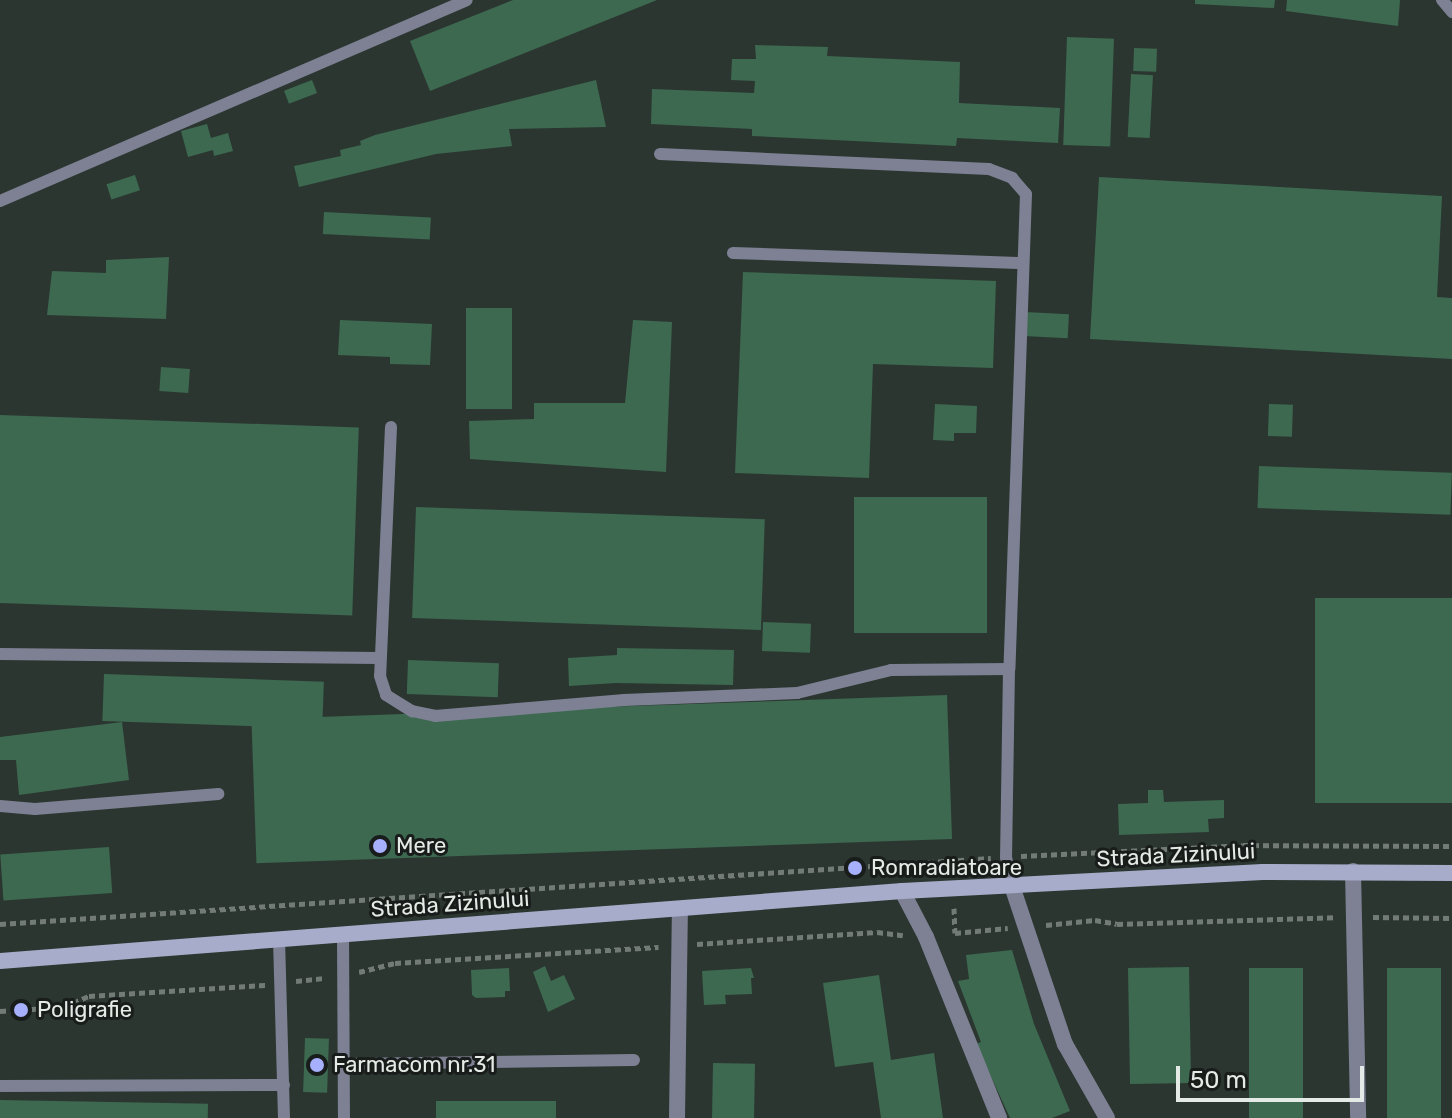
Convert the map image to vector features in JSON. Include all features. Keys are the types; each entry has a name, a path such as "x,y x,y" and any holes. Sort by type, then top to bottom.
{"main road":[{"name":"Strada Zizinului","path":"0,961 902,891 1353,871 1452,873"}],"street":[{"path":"1353,871 1358,1118"},
{"path":"1012,886 1023,927 1065,1044 1107,1118"},
{"path":"902,891 926,937 999,1118"},
{"path":"677,1118 680,910"}],"lane":[{"path":"0,201 467,0"},
{"path":"1442,0 1452,12"},
{"path":"660,154 989,169 1012,178 1026,194 1009,669 1006,857 1012,886"},
{"path":"733,253 1022,263"},
{"path":"391,427 379,658 386,695 412,711 435,716 624,700 797,693 891,670 1009,669"},
{"path":"0,654 379,658"},
{"path":"0,806 35,809 218,794"},
{"path":"343,934 344,1118"},
{"path":"279,939 284,1118"},
{"path":"345,1064 634,1060"},
{"path":"0,1086 284,1085"}],"path":[{"path":"0,924 1006,857 1243,845 1452,846"},
{"path":"951,861 955,933"},
{"path":"0,1011 64,1007 89,996 345,976 395,963 877,932 926,937 1095,920 1117,924 1354,917 1452,918"}],"building":[{"path":"513,0 657,0 430,91 410,41"},
{"path":"1195,0 1275,0 1274,8 1195,4"},
{"path":"1287,0 1400,0 1398,26 1286,11"},
{"path":"1067,37 1114,39 1110,147 1063,145"},
{"path":"755,45 828,47 827,56 960,62 959,103 1060,108 1058,143 957,138 956,146 752,136 752,129 651,124 652,89 754,93 755,81 731,80 732,59 756,59"},
{"path":"1134,48 1157,49 1156,72 1133,71"},
{"path":"1131,74 1153,75 1150,138 1128,137"},
{"path":"312,80 317,93 289,104 284,91"},
{"path":"596,80 606,127 509,129 512,146 436,154 299,187 294,166 341,156 340,150 361,145 360,141 375,135"},
{"path":"207,124 211,138 228,133 233,151 214,156 213,150 188,157 181,131"},
{"path":"135,175 140,190 111,199 106,184"},
{"path":"1099,177 1442,196 1437,297 1452,298 1452,359 1090,339"},
{"path":"324,212 431,218 430,240 323,234"},
{"path":"169,257 166,319 47,315 52,271 106,273 106,260"},
{"path":"743,272 996,281 993,368 873,364 869,478 735,473"},
{"path":"466,308 512,308 512,409 466,409"},
{"path":"1025,312 1069,314 1068,338 1024,336"},
{"path":"340,320 432,324 430,365 390,364 390,357 338,355"},
{"path":"633,320 672,322 666,472 470,459 469,421 534,419 534,403 625,403"},
{"path":"161,367 190,369 188,393 159,391"},
{"path":"935,404 977,406 976,433 954,433 954,441 933,440"},
{"path":"1269,404 1293,405 1292,437 1268,436"},
{"path":"0,415 359,428 352,615 0,603"},
{"path":"1259,466 1452,473 1450,515 1258,508"},
{"path":"854,497 987,497 987,633 854,633"},
{"path":"416,507 765,519 761,630 412,618"},
{"path":"1315,598 1452,598 1452,803 1315,803"},
{"path":"763,622 811,624 810,653 762,651"},
{"path":"617,648 734,650 733,685 616,683 569,686 568,658 617,655"},
{"path":"408,660 499,663 498,697 407,694"},
{"path":"104,674 324,682 322,729 102,721"},
{"path":"947,695 952,839 256,863 251,719"},
{"path":"122,722 129,780 19,795 16,760 0,760 0,737"},
{"path":"1148,790 1163,790 1164,802 1224,800 1224,818 1208,819 1209,832 1119,835 1118,804 1148,803"},
{"path":"109,847 112,893 3,900 0,855"},
{"path":"1012,950 1034,1024 1070,1111 1052,1118 1010,1118 976,1044 981,1042 958,981 969,979 966,955"},
{"path":"545,966 551,981 564,975 575,999 548,1012 533,972"},
{"path":"1189,967 1191,1083 1130,1084 1128,968"},
{"path":"509,968 510,991 505,991 505,997 476,998 472,995 471,970"},
{"path":"751,968 754,978 751,978 752,994 725,995 726,1004 704,1005 702,971"},
{"path":"1249,968 1303,968 1303,1118 1249,1118"},
{"path":"1387,968 1441,968 1441,1118 1387,1118"},
{"path":"879,975 891,1060 934,1053 943,1118 881,1118 873,1062 835,1067 823,983"},
{"name":"Farmacom nr.31","path":"305,1038 329,1039 327,1093 303,1092"},
{"path":"713,1063 755,1064 754,1118 712,1118"},
{"path":"0,1100 208,1104 208,1118 0,1118"},
{"path":"436,1101 556,1101 556,1118 436,1118"}],"place":[{"name":"Mere","path":"380,846"},
{"name":"Romradiatoare","path":"855,868"},
{"name":"Poligrafie","path":"21,1010"},
{"name":"Farmacom nr.31","path":"317,1065"}]}
